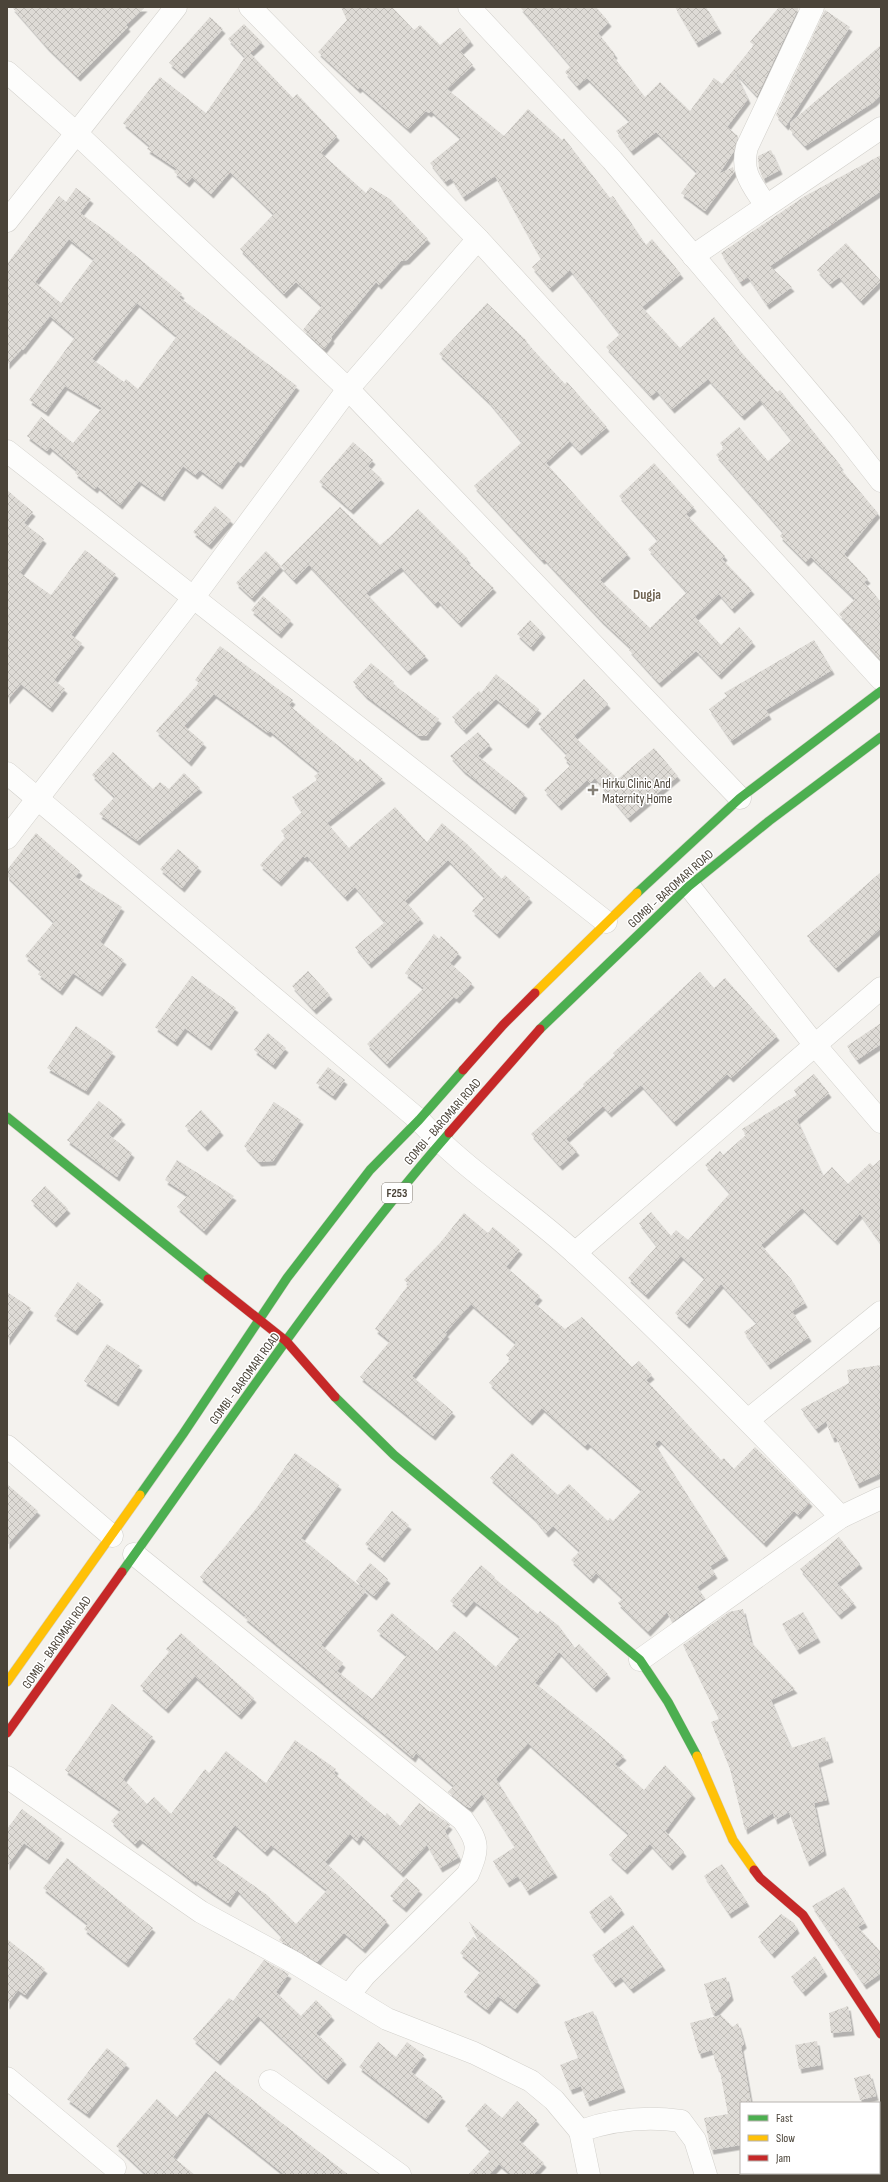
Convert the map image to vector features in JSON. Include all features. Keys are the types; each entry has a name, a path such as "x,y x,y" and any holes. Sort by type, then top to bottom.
{"main road":[{"name":"GOMBI - BAROMARI ROAD","path":"7,1682 183,1434 286,1278 370,1170 419,1120 503,1025 606,922 740,798 881,691"},
{"name":"GOMBI - BAROMARI ROAD","path":"7,1734 286,1341 402,1187 532,1037 689,886 769,821 878,744"},
{"path":"7,1117 257,1320 286,1341 330,1392 394,1455 640,1660 668,1702 693,1748 718,1802 733,1840 760,1878 803,1915 881,2034"}],"street":[{"path":"7,221 75,132 176,7"},
{"path":"250,7 478,239 881,679"},
{"path":"469,7 612,160 841,430 881,481"},
{"path":"766,206 746,174 744,160 747,147 813,7"},
{"path":"7,72 75,132 348,389 740,798"},
{"path":"693,256 881,128"},
{"path":"7,838 193,598 348,389 478,239"},
{"path":"7,452 606,922"},
{"path":"7,773 419,1120 440,1143 575,1253 748,1420 841,1517"},
{"path":"689,886 814,1044 881,1122"},
{"path":"575,1253 814,1044 881,988"},
{"path":"748,1420 881,1312"},
{"path":"7,1446 112,1536"},
{"path":"640,1660 841,1517 881,1498"},
{"path":"134,1554 463,1820 474,1836 476,1854 468,1874 365,1975 349,1995"},
{"path":"7,1777 201,1912 349,1995 387,2020 474,2053 531,2081 554,2100 580,2131 589,2175"},
{"path":"7,2078 115,2168"},
{"path":"270,2081 400,2175"},
{"path":"580,2131 626,2119 658,2118 681,2121 695,2140 706,2175"}],"building":[{"path":"12,7 145,7 126,25 128,27 78,77 47,47"},
{"path":"341,7 392,7 414,30 420,25 440,45 460,28 471,41 460,51 473,65 447,89 504,136 528,109 562,140 564,138 610,198 613,196 646,245 652,239 681,274 642,307 680,348 714,317 741,352 777,392 780,390 841,466 839,467 878,513 844,554 868,579 864,582 881,602 881,660 839,614 855,599 811,557 806,562 780,536 783,532 716,455 724,448 720,443 739,427 768,461 792,440 760,400 742,416 708,379 672,409 657,391 651,396 606,347 620,334 570,270 550,288 532,267 541,259 495,176 463,197 451,178 445,182 430,163 461,138 431,111 429,113 426,111 408,129 360,87 358,89 318,52 347,20"},
{"path":"520,7 596,7 609,22 598,33 615,54 613,56 645,97 660,82 690,111 714,78 722,84 754,45 750,42 779,7 799,7 757,96 735,72 748,99 727,127 738,136 734,151 719,174 733,167 734,172 705,211 681,193 697,172 656,132 631,151 616,131 630,121 587,78 577,86 565,72 571,66"},
{"path":"675,7 706,7 719,29 696,43"},
{"path":"825,10 850,27 786,126 776,115"},
{"path":"210,17 223,29 182,74 169,63"},
{"path":"244,24 262,42 250,53 293,98 297,94 337,136 321,153 366,193 370,187 390,199 428,239 407,260 401,261 379,285 376,282 331,337 332,339 324,349 303,330 322,306 296,282 284,294 240,249 274,214 230,172 211,194 192,177 187,183 174,172 177,169 147,149 150,146 123,123 160,77 206,113 245,57 228,39"},
{"path":"881,45 881,95 874,102 805,146 790,130 790,123"},
{"path":"771,150 780,170 763,179 759,168 758,156"},
{"path":"881,155 881,191 770,266 792,287 767,305 748,277 740,282 721,253 805,196"},
{"path":"76,188 91,199 80,213 112,236 182,294 179,297 297,386 241,463 238,461 220,485 200,470 195,475 183,466 162,497 139,481 120,505 97,486 95,489 75,473 77,470 50,447 47,451 27,436 41,417 73,443 102,408 65,386 46,412 29,400 75,337 50,316 23,350 22,349 7,365 7,264 59,196 66,202","holes":["69,239 94,259 61,303 35,282","137,303 177,336 138,389 126,379 124,382 92,359"]},
{"path":"846,243 881,281 861,301 839,277 830,284 817,270"},
{"path":"487,303 527,341 526,342 565,384 567,382 607,427 579,451 570,441 546,463 628,554 600,580 650,628 687,592 648,549 658,540 619,496 654,463 694,507 686,514 725,556 722,559 752,590 732,609 719,594 695,617 721,645 739,627 753,642 719,675 696,651 659,683 629,650 631,648 601,620 544,559 542,560 474,486 522,442 489,402 439,354"},
{"path":"353,442 373,460 368,466 382,479 351,510 319,482"},
{"path":"7,490 33,512 24,523 44,539 20,573 51,595 85,550 116,574 71,635 82,643 54,680 65,689 50,708 21,684 7,700"},
{"path":"215,506 231,520 209,545 193,532"},
{"path":"340,507 380,545 418,509 468,559 466,561 494,588 459,623 438,601 435,604 401,567 366,593 426,656 408,671 309,565 294,580 281,566"},
{"path":"266,551 281,566 252,598 236,583"},
{"path":"263,596 291,620 279,634 251,610"},
{"path":"530,620 543,633 531,647 517,634"},
{"path":"814,640 832,670 766,710 769,715 731,741 709,709 727,696 724,693"},
{"path":"220,646 293,700 289,705 358,762 360,759 383,779 327,823 349,848 395,807 427,842 442,823 466,843 502,879 505,875 530,898 497,934 472,911 485,897 448,860 405,901 421,919 369,964 355,947 385,922 355,887 345,897 307,856 305,858 303,856 279,882 260,865 286,837 281,831 302,812 292,797 317,780 314,776 320,772 270,731 268,733 214,694 184,726 204,743 189,762 156,731 199,683 195,680"},
{"path":"371,663 394,682 393,684 439,719 426,736 419,736 365,695 353,682"},
{"path":"496,674 539,709 526,724 496,699 464,730 452,717 479,691 481,693"},
{"path":"584,679 608,704 574,736 618,779 654,748 678,776 628,818 595,778 590,783 587,780 559,806 544,790 571,765 564,758 567,754 538,724"},
{"path":"478,732 490,745 478,756 525,794 513,810 463,770 450,756"},
{"path":"113,752 153,789 160,782 169,789 184,773 200,788 137,841 99,814 115,797 92,775"},
{"path":"36,833 80,871 75,877 122,907 100,942 124,960 100,992 73,973 60,991 38,974 41,970 25,956 54,922 7,876 7,870"},
{"path":"178,849 199,867 182,888 160,869"},
{"path":"881,872 881,928 836,968 807,936"},
{"path":"434,934 439,939 441,936 459,953 450,963 472,983 457,999 454,997 387,1064 367,1044 424,988 405,973"},
{"path":"308,971 330,995 314,1010 292,986"},
{"path":"700,972 714,988 725,978 777,1036 731,1078 727,1074 674,1122 641,1085 609,1113 603,1106 566,1139 577,1151 560,1166 531,1134 584,1086 583,1084 615,1055 613,1053"},
{"path":"192,976 236,1008 209,1046 185,1028 175,1042 155,1027"},
{"path":"881,1023 881,1044 857,1060 847,1046"},
{"path":"76,1026 113,1052 86,1091 47,1068"},
{"path":"268,1033 286,1048 273,1065 254,1050"},
{"path":"328,1067 345,1080 333,1096 316,1083"},
{"path":"814,1074 829,1093 797,1120 823,1176 832,1167 848,1184 870,1163 873,1166 881,1159 881,1244 860,1214 835,1241 802,1208 761,1245 791,1279 805,1303 792,1311 809,1337 768,1365 744,1332 757,1323 721,1284 687,1324 675,1313 705,1278 681,1256 646,1295 628,1278 657,1246 639,1223 651,1212 671,1236 676,1230 688,1240 730,1193 705,1165 720,1151 723,1155 746,1135 742,1129 797,1095 794,1090"},
{"path":"99,1101 123,1120 109,1135 132,1153 117,1177 67,1140"},
{"path":"274,1102 301,1120 273,1161 259,1162 244,1146"},
{"path":"201,1110 221,1131 205,1147 185,1126"},
{"path":"177,1160 234,1196 204,1231 177,1207 188,1195 165,1180"},
{"path":"45,1186 68,1209 54,1223 31,1201"},
{"path":"464,1213 488,1233 493,1227 520,1250 506,1267 540,1296 534,1303 565,1329 582,1317 632,1367 639,1361 652,1375 646,1380 721,1460 724,1458 734,1469 755,1447 810,1502 798,1515 794,1511 764,1543 659,1440 655,1444 726,1556 710,1566 715,1574 697,1587 705,1598 672,1622 667,1612 648,1632 618,1603 623,1598 596,1573 591,1579 571,1560 580,1551 553,1526 546,1533 534,1518 490,1478 512,1453 558,1495 569,1484 608,1521 610,1518 613,1521 642,1490 588,1443 585,1446 542,1408 530,1421 489,1383 511,1359 506,1355 516,1343 471,1304 445,1333 447,1334 412,1376 453,1412 433,1436 360,1377 390,1341 375,1329 409,1284 404,1280 440,1243"},
{"path":"78,1282 101,1300 75,1331 54,1316"},
{"path":"7,1292 31,1308 7,1341"},
{"path":"107,1344 140,1366 116,1402 84,1381"},
{"path":"881,1365 881,1473 857,1484 836,1437 832,1438 826,1421 816,1429 801,1409 849,1383 847,1370"},
{"path":"295,1453 339,1485 301,1538 366,1591 321,1645 343,1663 337,1671 372,1699 407,1655 377,1631 392,1613 437,1651 454,1631 496,1667 520,1637 474,1601 464,1613 450,1601 481,1565 495,1577 494,1578 538,1614 540,1611 559,1626 575,1648 579,1644 608,1674 594,1688 559,1652 535,1683 624,1756 615,1764 644,1790 665,1765 693,1794 665,1831 684,1852 670,1866 650,1844 625,1870 609,1855 629,1834 528,1743 496,1779 555,1873 527,1891 518,1876 507,1883 493,1861 515,1847 482,1794 470,1808 466,1806 448,1792 454,1786 416,1753 413,1758 244,1617 246,1616 200,1577 255,1510"},
{"path":"7,1484 38,1511 7,1545"},
{"path":"392,1511 409,1525 382,1558 365,1544"},
{"path":"839,1537 860,1564 837,1583 854,1603 839,1615 800,1569"},
{"path":"370,1563 388,1579 374,1596 356,1581"},
{"path":"743,1609 751,1642 795,1689 771,1700 791,1748 825,1737 831,1758 818,1763 827,1800 814,1803 824,1851 807,1862 789,1812 775,1820 773,1813 745,1830 730,1769 711,1722 719,1719 683,1645 729,1612"},
{"path":"803,1612 818,1638 797,1650 782,1624"},
{"path":"181,1633 254,1698 239,1715 195,1676 166,1709 140,1686 169,1652 166,1649"},
{"path":"112,1704 153,1737 123,1779 147,1804 154,1797 171,1814 205,1769 209,1773 226,1751 266,1783 295,1740 336,1769 334,1773 385,1816 387,1813 400,1826 419,1803 430,1812 431,1811 450,1825 445,1831 459,1857 440,1868 427,1845 401,1873 361,1835 357,1841 350,1834 325,1862 387,1921 363,1949 344,1933 317,1962 279,1940 282,1936 237,1890 228,1903 195,1880 194,1882 140,1839 135,1844 111,1821 121,1810 65,1770","holes":["235,1825 265,1852 271,1845 327,1890 296,1924 267,1895 212,1856"]},
{"path":"22,1809 62,1839 47,1860 24,1843 7,1866 7,1829"},
{"path":"67,1858 153,1928 126,1963 84,1929 88,1924 43,1888"},
{"path":"722,1864 747,1902 729,1914 704,1876"},
{"path":"406,1878 420,1890 404,1908 390,1896"},
{"path":"844,1887 865,1923 858,1927 881,1952 881,1973 864,1985 812,1906"},
{"path":"611,1895 622,1910 602,1929 589,1912"},
{"path":"781,1914 794,1923 797,1929 772,1954 758,1937"},
{"path":"469,1922 538,1981 515,2009 498,1996 487,2010 464,1992 481,1971 460,1953 473,1937 479,1942"},
{"path":"633,1925 663,1966 631,1989 621,1977 613,1983 592,1955"},
{"path":"7,1939 45,1969 25,1995 18,1990 7,2005"},
{"path":"815,1956 825,1972 803,1992 791,1977"},
{"path":"264,1960 289,1974 276,1992 301,2016 316,2000 332,2016 316,2033 344,2060 326,2080 258,2016 218,2061 193,2039 229,1998 233,2001"},
{"path":"726,1977 731,1996 713,2015 704,1984"},
{"path":"848,2006 852,2031 831,2033 829,2013"},
{"path":"593,2011 623,2088 587,2102 581,2086 570,2090 560,2065 578,2058 564,2022"},
{"path":"721,2015 733,2027 738,2023 744,2044 741,2047 751,2102 740,2102 740,2145 711,2150 704,2118 728,2114 719,2066 717,2068 712,2050 699,2054 690,2023"},
{"path":"817,2041 821,2065 799,2069 795,2045"},
{"path":"378,2042 396,2057 407,2042 424,2055 411,2072 443,2097 426,2119 359,2067"},
{"path":"107,2048 127,2064 87,2114 67,2099"},
{"path":"215,2071 349,2175 285,2175 206,2112 173,2157 195,2175 147,2175 116,2146 157,2099 177,2117"},
{"path":"870,2074 876,2096 860,2100 854,2078"},
{"path":"517,2101 537,2120 519,2140 544,2163 533,2175 512,2175 499,2164 489,2175 468,2175 491,2150 465,2126 485,2103 502,2118"}],"traffic: fast":[{"path":"637,893 740,798 881,691"},
{"path":"540,1029 689,886 769,821 881,737"},
{"path":"140,1495 183,1434 287,1278 370,1170 419,1120 463,1070"},
{"path":"7,1117 208,1279"},
{"path":"122,1572 280,1349 362,1239 449,1133"},
{"path":"335,1397 394,1455 640,1660 668,1702 697,1756"}],"traffic: slow":[{"path":"535,993 637,893"},
{"path":"7,1682 140,1495"},
{"path":"697,1756 733,1840 754,1870"}],"traffic: jam":[{"path":"463,1070 503,1025 535,993"},
{"path":"449,1133 540,1029"},
{"path":"208,1279 286,1341 335,1397"},
{"path":"7,1733 122,1572"},
{"path":"754,1870 760,1878 803,1915 881,2034"}],"place":[{"name":"Hirku Clinic And Maternity Home","path":"593,790"}],"district":[{"name":"Dugja","path":"647,594"}]}
